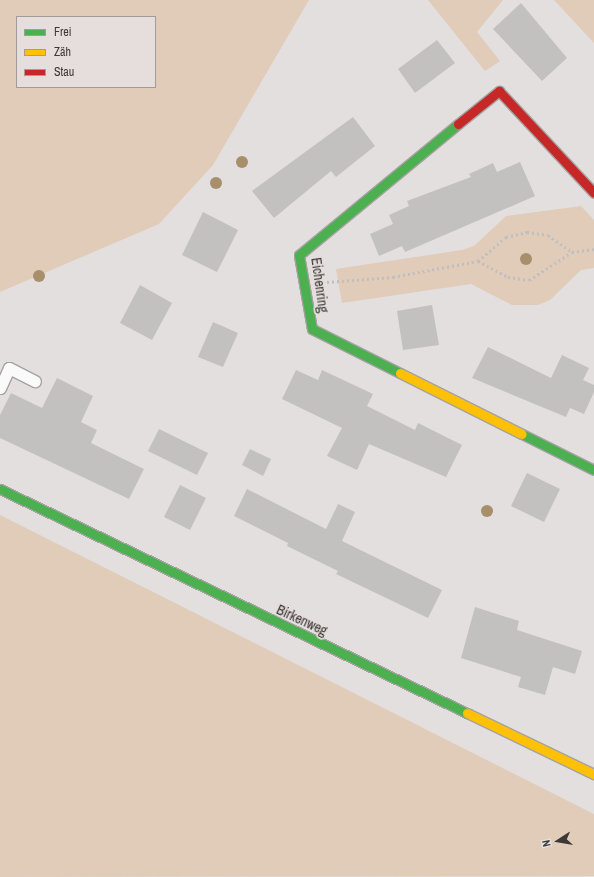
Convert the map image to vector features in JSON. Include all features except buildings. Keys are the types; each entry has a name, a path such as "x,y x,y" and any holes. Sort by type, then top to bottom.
{"street":[{"name":"Eichenring","path":"594,193 499,91 300,255 312,329 594,470"},
{"name":"Birkenweg","path":"0,490 594,774"}],"lane":[{"path":"0,388 9,368 35,381"}],"path":[{"path":"323,275 324,282 393,277 478,261 506,237 527,232 548,236 572,252"},
{"path":"478,261 508,277 530,280 572,252 594,249"}],"shaded area":[{"path":"0,0 309,0 213,165 159,224 0,292"},
{"path":"428,0 503,0 477,32 500,61 485,71"},
{"path":"554,0 594,0 594,43"},
{"path":"581,206 594,220 594,268 581,270 550,300 538,305 512,305 471,284 342,303 336,269 462,250 474,246 506,216"},
{"path":"0,515 594,814 594,876 0,877"}],"traffic: fast":[{"path":"400,373 312,329 299,255 458,124"},
{"path":"522,434 594,470"},
{"path":"0,489 467,713"}],"traffic: slow":[{"path":"400,373 522,434"},
{"path":"467,713 594,774"}],"traffic: jam":[{"path":"458,124 499,91 594,193"}]}
